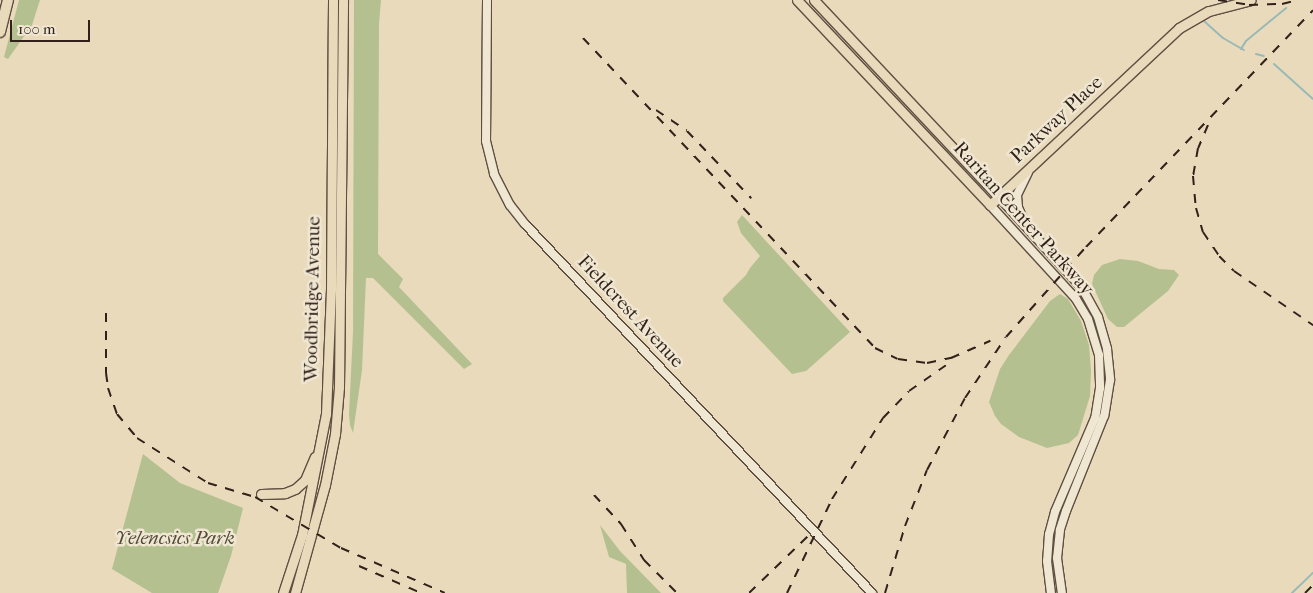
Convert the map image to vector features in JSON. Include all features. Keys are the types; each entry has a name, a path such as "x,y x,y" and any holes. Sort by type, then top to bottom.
{"highway":[{"path":"0,32 8,0"}],"main road":[{"name":"Woodbridge Avenue","path":"284,593 302,535 320,448 329,365 333,0"},
{"name":"Woodbridge Avenue","path":"295,593 325,485 335,434 339,387 343,0"},
{"name":"Raritan Center Parkway","path":"797,0 990,205"},
{"name":"Raritan Center Parkway","path":"814,0 999,197"},
{"name":"Parkway Place","path":"990,205 1174,32 1194,18 1214,9 1251,0"},
{"path":"261,494 285,493 295,489 305,480 320,448"}],"street":[{"name":"Fieldcrest Avenue","path":"487,0 486,141 494,174 510,205 872,593"},
{"path":"1030,230 1021,215 1017,198 1023,180 1035,163"},
{"name":"Raritan Center Parkway","path":"999,197 1072,275 1088,296 1102,327 1110,366 1109,389 1104,416 1060,530 1057,558 1062,593"},
{"name":"Raritan Center Parkway","path":"990,205 1076,299 1088,319 1099,355 1100,388 1094,418 1057,508 1049,534 1047,561 1051,593"}],"green space":[{"path":"19,0 40,0 32,25 8,59 4,57"},
{"path":"354,0 381,0 379,24 378,254 403,279 399,287 472,364 464,369 373,278 366,278 362,370 353,433 349,414 353,332"},
{"path":"742,215 850,332 806,371 792,374 723,301 723,298 746,275 760,256 741,233 737,222"},
{"path":"1120,259 1138,261 1159,269 1174,270 1179,275 1168,291 1124,327 1117,327 1108,319 1092,284 1094,275 1102,265"},
{"path":"1060,294 1068,299 1081,321 1089,345 1090,396 1078,435 1069,443 1047,448 1019,437 1001,424 989,402 1000,369 1009,355 1050,301"},
{"name":"Yelencsics Park","path":"143,454 180,483 243,508 231,556 218,593 152,593 112,569"},
{"path":"600,525 620,551 661,593 627,593 626,564 609,557"}],"waterway":[{"path":"1241,49 1246,41 1286,8"},
{"path":"1204,21 1223,38 1244,50"},
{"path":"1256,54 1264,56"},
{"path":"1274,64 1313,99"},
{"path":"1292,593 1313,573"}],"railway":[{"path":"1218,0 1249,5 1282,4 1298,0"},
{"path":"885,593 905,526 927,470 965,398 1006,337 1086,247 1313,10"},
{"path":"583,38 875,348 898,359 927,363 951,358 990,341"},
{"path":"656,110 687,131 751,198"},
{"path":"1208,125 1198,148 1193,176 1196,208 1203,232 1219,256 1234,271 1313,325"},
{"path":"106,313 106,373 108,388 117,414 137,438 208,483 255,497 341,548 445,593"},
{"path":"787,593 832,499 883,418 909,391 952,361"},
{"path":"594,495 621,524 644,560 677,593"},
{"path":"749,593 810,534"},
{"path":"359,566 421,593"},
{"path":"1305,593 1313,585"}]}
